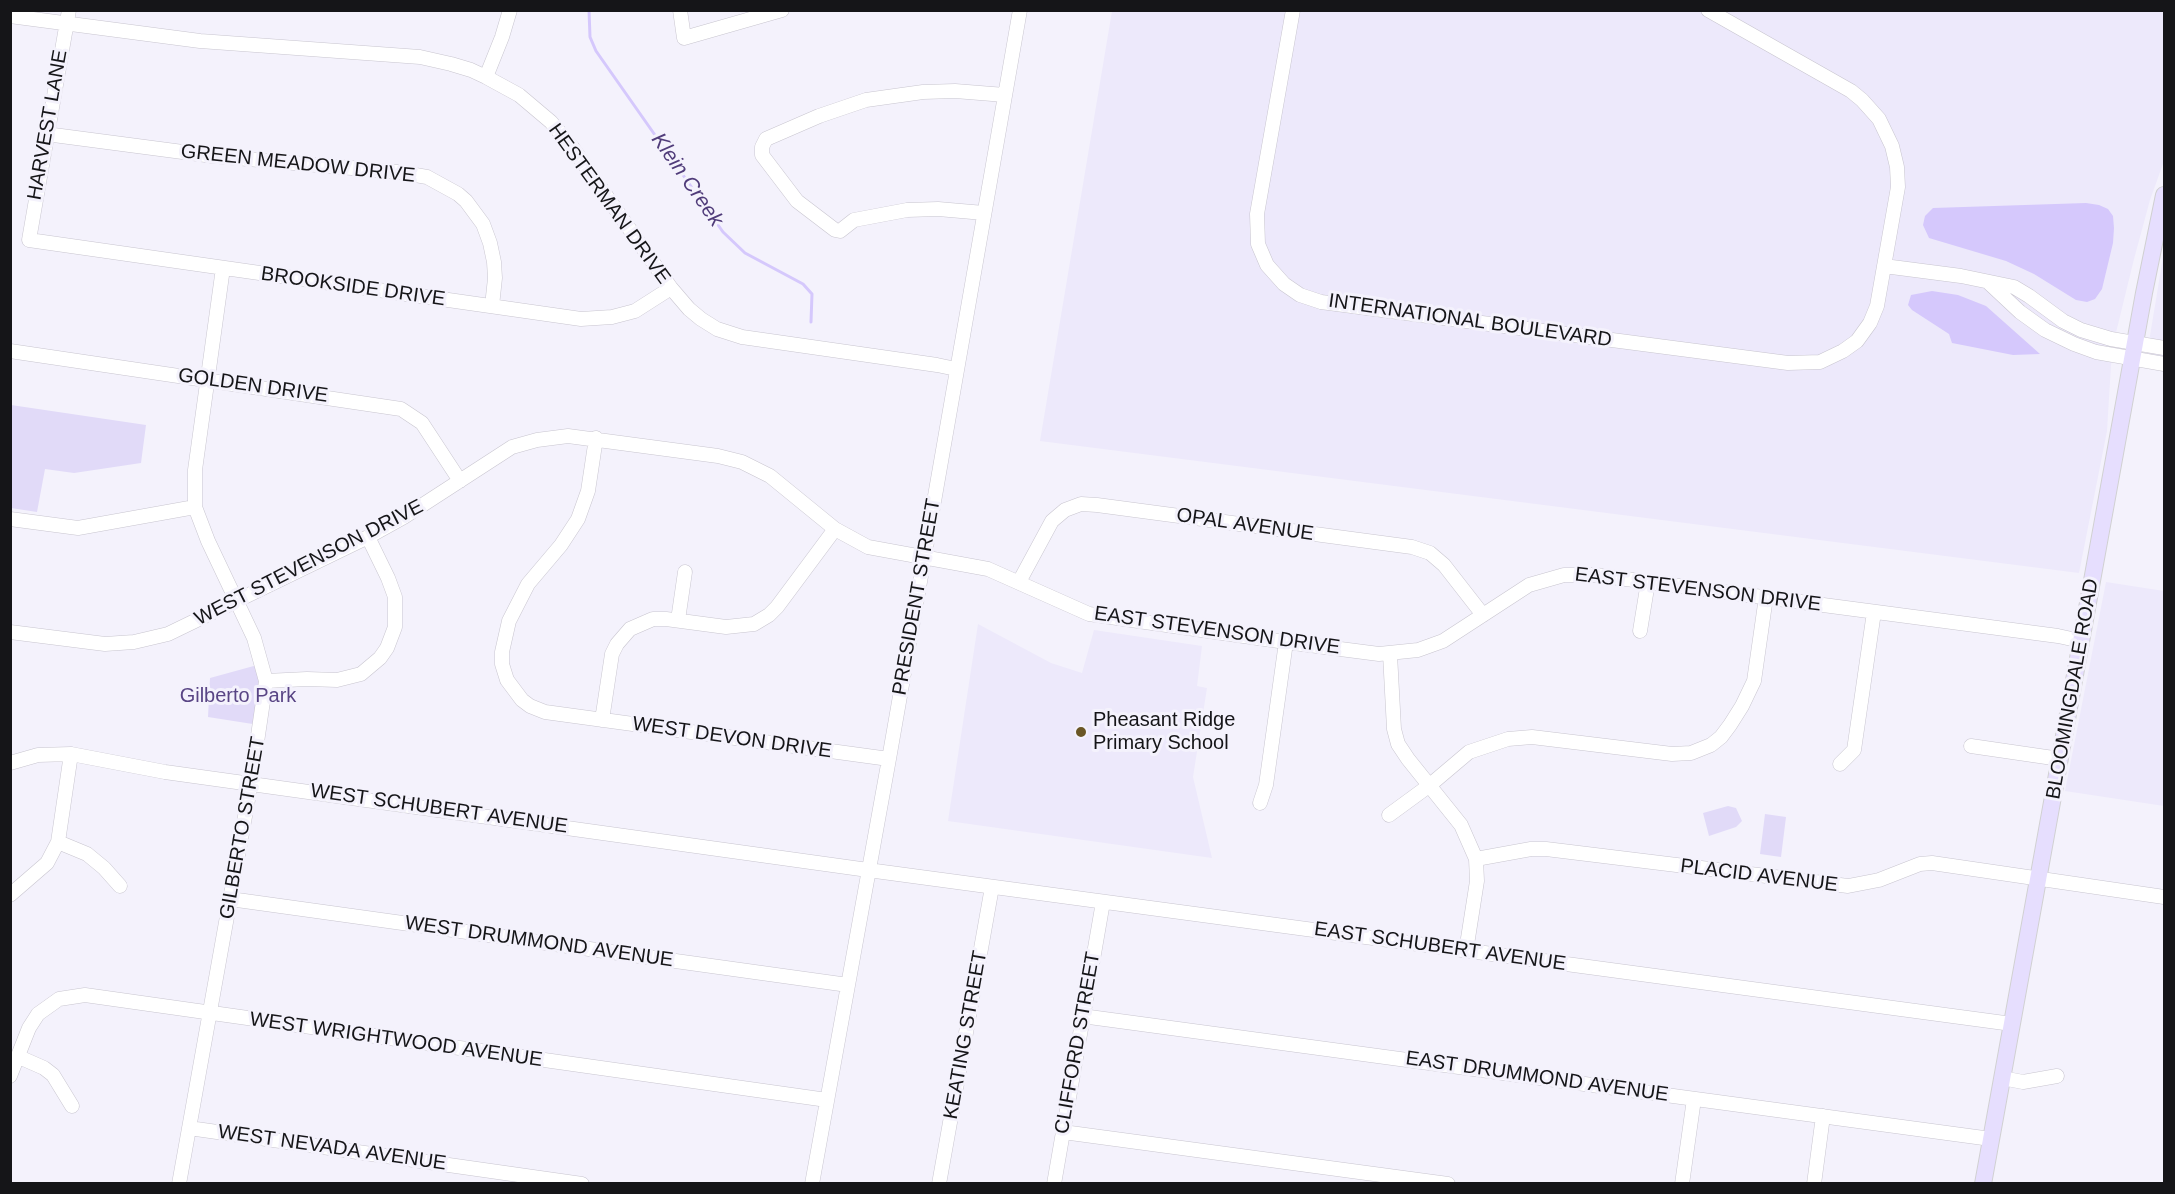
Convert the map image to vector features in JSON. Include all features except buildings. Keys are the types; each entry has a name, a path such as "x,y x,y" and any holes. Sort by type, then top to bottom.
{"main road":[{"name":"BLOOMINGDALE ROAD","path":"1983,1184 2164,195"}],"street":[{"path":"486,76 510,10"},
{"path":"680,10 684,38 782,10"},
{"name":"PRESIDENT STREET","path":"812,1184 1020,10"},
{"name":"INTERNATIONAL BOULEVARD","path":"1293,10 1256,229 1258,244 1267,265 1284,284 1300,295 1321,302 1802,364 1820,362 1843,351 1861,336 1870,323 1877,306 1898,187 1897,167 1892,146 1879,119 1862,99 1837,81 1708,10"},
{"name":"HESTERMAN DRIVE","path":"10,16 68,17 200,41 420,57 452,64 486,76 513,91 563,135 671,288 689,309 717,329 742,338 956,369"},
{"name":"HARVEST LANE","path":"29,240 68,17"},
{"path":"984,213 938,209 907,210 854,220 840,231 834,230 797,201 762,155 762,147 766,139 819,116 866,100 923,92 955,91 1005,95"},
{"name":"GREEN MEADOW DRIVE","path":"46,134 213,156 398,171 427,177 458,194 483,224 494,262 492,306"},
{"name":"BROOKSIDE DRIVE","path":"29,240 581,319 603,318 635,311 671,288"},
{"path":"1884,266 1961,276 2014,286 2063,321 2164,364"},
{"name":"GILBERTO STREET","path":"179,1184 251,783 266,681 255,638 208,541 195,507 195,470 224,268"},
{"path":"2134,351 2164,348"},
{"name":"GOLDEN DRIVE","path":"10,351 401,409 422,423 460,481"},
{"name":"WEST STEVENSON DRIVE","path":"10,632 97,644 127,643 168,634 368,537 404,517 512,447 554,436 596,438 718,456 742,462 770,476 835,529 868,547 924,558"},
{"name":"WEST DEVON DRIVE","path":"596,438 588,491 572,531 536,573 520,597 509,621 502,652 504,676 522,700 545,712 889,759"},
{"name":"OPAL AVENUE","path":"1018,582 1052,521 1065,510 1081,504 1097,505 1412,547 1430,553 1444,565 1483,615"},
{"path":"10,519 78,528 195,507"},
{"path":"602,720 609,665 617,644 630,629 653,619 735,627 760,620 777,607 835,529"},
{"path":"266,681 336,680 361,674 380,658 387,648 395,627 395,597 368,537"},
{"name":"EAST STEVENSON DRIVE","path":"924,558 988,568 1089,614 1286,642 1390,654 1418,650 1443,641 1516,592 1529,585 1564,574 1596,574 2082,641"},
{"path":"678,620 685,572"},
{"path":"1640,631 1648,582"},
{"path":"1389,815 1469,752 1508,739 1532,737 1672,754 1691,753 1711,745 1721,737 1743,706 1754,681 1766,597"},
{"path":"1840,764 1854,750 1874,612"},
{"path":"1260,803 1266,785 1286,642"},
{"path":"1390,654 1394,729 1398,744 1461,825 1476,859 1477,880 1466,951"},
{"path":"1971,746 2060,759"},
{"path":"10,895 47,862 58,842 71,754"},
{"name":"WEST SCHUBERT AVENUE","path":"10,763 38,755 71,754 165,772 868,870"},
{"path":"58,842 87,854 120,886"},
{"name":"PLACID AVENUE","path":"1476,859 1531,849 1546,849 1848,886 1879,880 1920,864 1932,863 2164,897"},
{"name":"EAST SCHUBERT AVENUE","path":"868,870 2012,1024"},
{"name":"KEATING STREET","path":"939,1184 992,887"},
{"name":"WEST DRUMMOND AVENUE","path":"230,899 848,985"},
{"name":"CLIFFORD STREET","path":"1054,1184 1103,902"},
{"name":"WEST WRIGHTWOOD AVENUE","path":"10,1076 29,1028 38,1014 51,1004 67,997 85,995 827,1100"},
{"name":"EAST DRUMMOND AVENUE","path":"1082,1016 1991,1139"},
{"path":"19,1057 44,1068 52,1075 72,1106"},
{"path":"2002,1078 2023,1082 2056,1076"},
{"path":"1682,1184 1694,1099"},
{"path":"1814,1184 1823,1116"},
{"name":"WEST NEVADA AVENUE","path":"189,1128 582,1184"},
{"path":"1063,1132 1448,1184"}],"shaded area":[{"path":"1112,11 2164,11 2164,161 2150,200 2112,349 2107,431 2079,573 1040,441"},
{"path":"2086,203 2108,209 2113,216 2114,228 2113,243 2102,289 2095,299 2087,302 2076,300 2034,274 2006,261 1929,238 1923,225 1925,216 1933,208"},
{"path":"2164,251 2164,368 2145,366"},
{"path":"1932,291 1958,295 1986,306 2040,354 2013,355 1952,343 1949,334 1908,305 1911,295"},
{"path":"2106,582 2164,591 2164,806 2065,791"},
{"name":"Pheasant Ridge Primary School","path":"978,624 1051,663 1082,673 1094,630 1202,646 1197,686 1207,688 1193,777 1212,858 948,821"}],"green space":[{"path":"11,405 146,425 141,463 74,473 45,469 37,512 11,508"},
{"name":"Gilberto Park","path":"261,664 259,725 208,717 210,678"},
{"path":"1728,806 1736,808 1742,821 1736,827 1709,836 1703,813"},
{"path":"1765,814 1786,817 1781,857 1760,854"}],"waterway":[{"name":"Klein Creek","path":"589,10 590,37 596,51 723,232 745,253 803,284 812,294 811,322"}],"place":[{"name":"Pheasant Ridge Primary School","path":"1081,732"}]}
